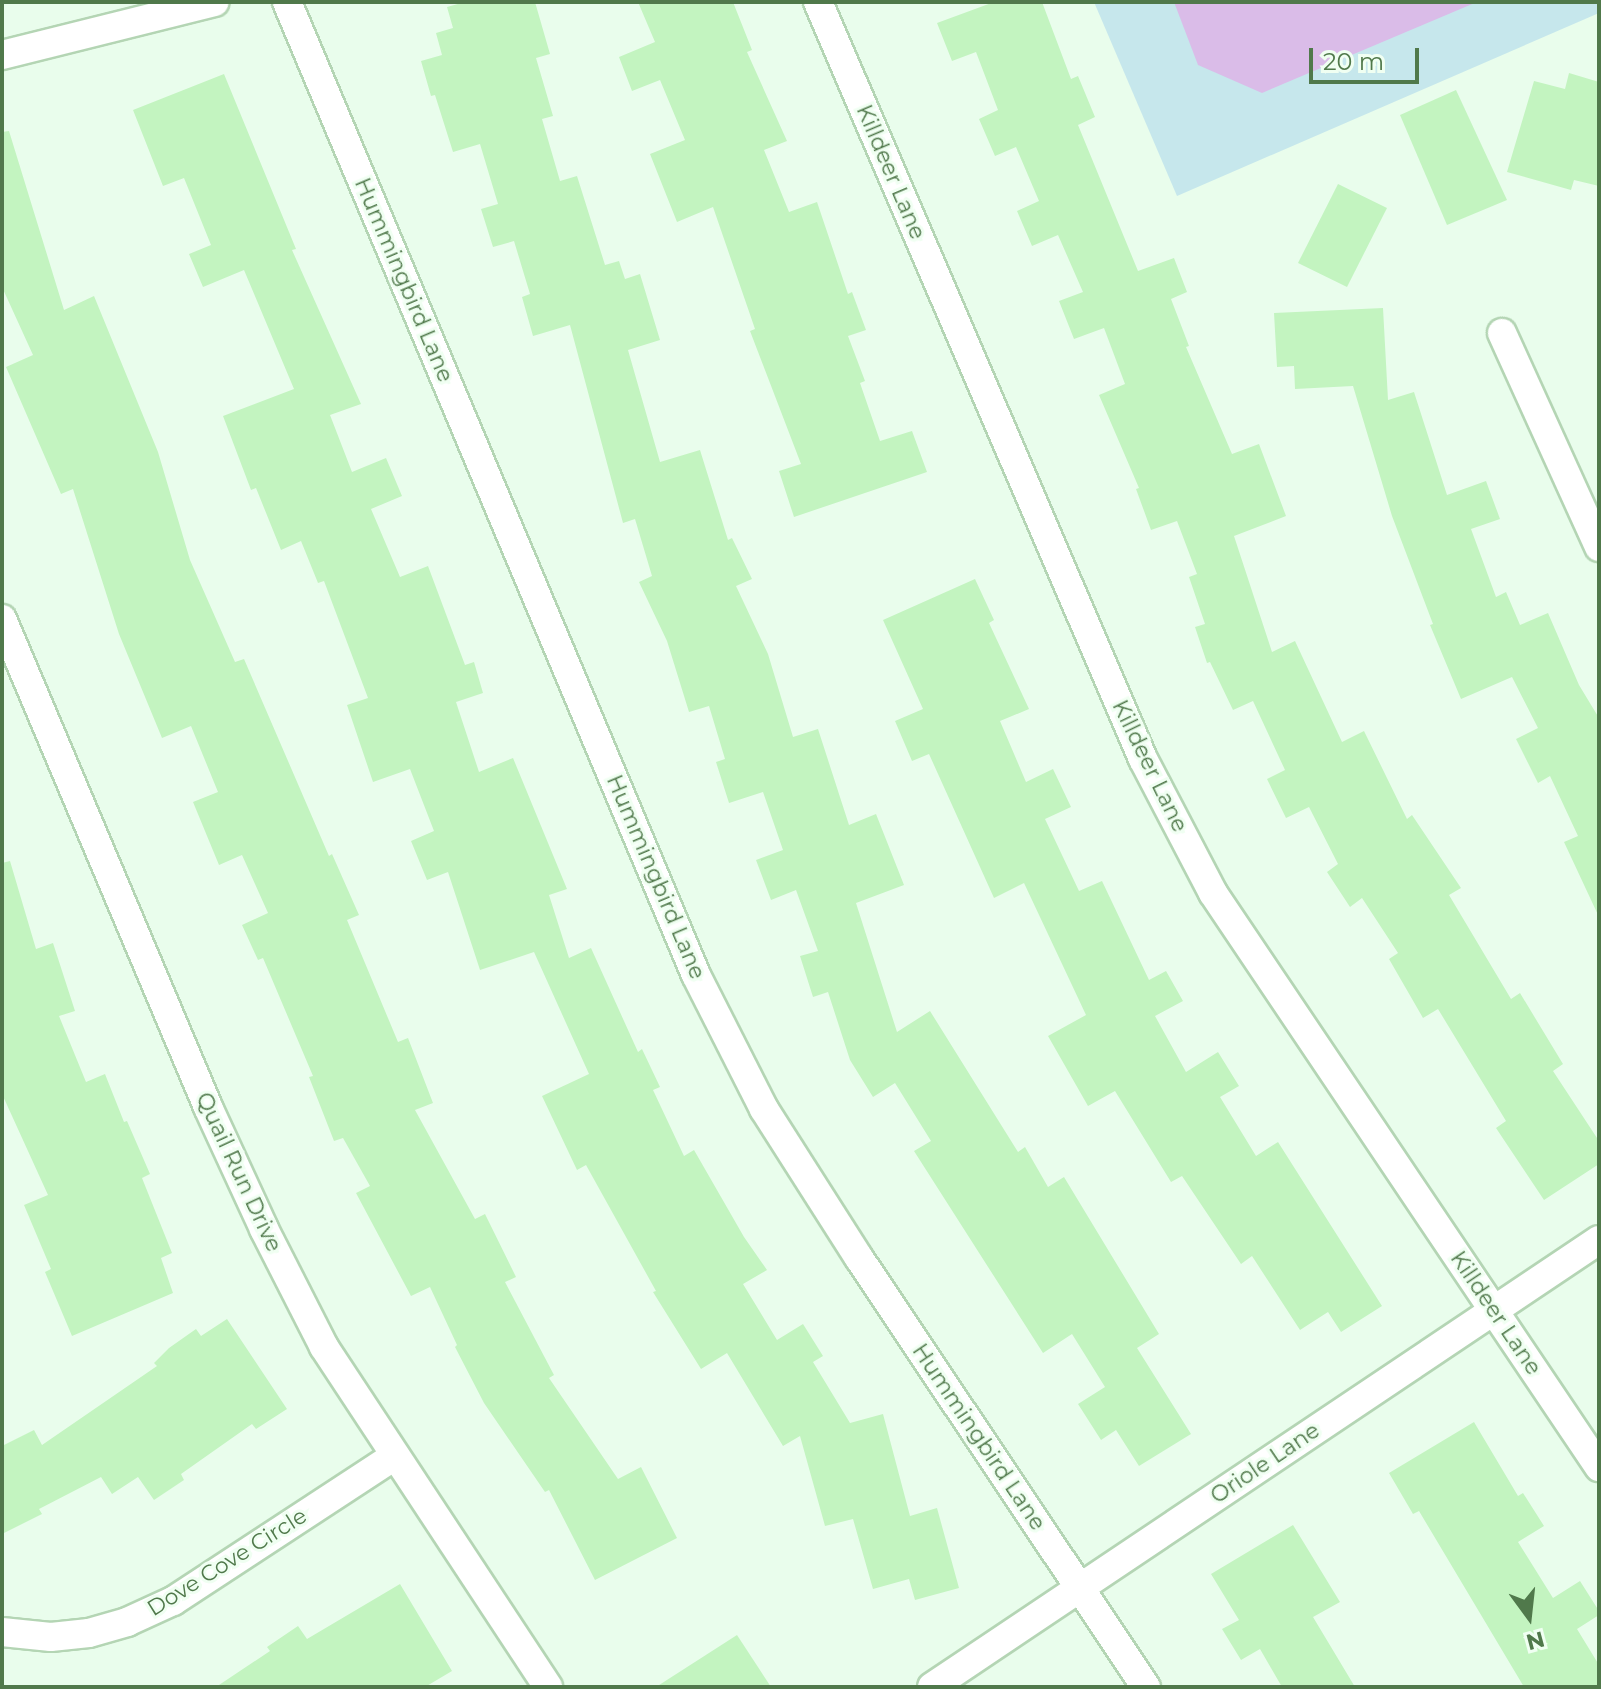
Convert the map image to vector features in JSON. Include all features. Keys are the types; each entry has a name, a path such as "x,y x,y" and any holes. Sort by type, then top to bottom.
{"street":[{"path":"2,55 214,2"},
{"name":"Hummingbird Lane","path":"287,2 703,988 764,1109 859,1258 1146,1687"},
{"name":"Killdeer Lane","path":"818,2 1143,759 1213,893 1599,1467"},
{"path":"1502,333 1592,516 1599,547"},
{"name":"Quail Run Drive","path":"2,619 208,1107 264,1229 324,1347 393,1457 548,1687"},
{"name":"Oriole Lane","path":"932,1687 1599,1240"},
{"name":"Dove Cove Circle","path":"2,1632 51,1637 89,1633 127,1622 173,1601 393,1457"}],"shaded area":[{"path":"1094,2 1599,2 1599,13 1177,196"},
{"path":"1174,2 1477,2 1262,93 1198,65"}],"building":[{"path":"465,2 535,2 550,54 536,58 553,116 542,119 560,181 577,176 605,265 619,261 625,279 640,274 660,340 628,350 660,462 700,450 728,540 732,538 752,579 736,586 768,654 793,737 818,729 849,825 876,814 904,885 856,903 897,1032 930,1011 1018,1152 1025,1147 1048,1187 1064,1177 1159,1334 1137,1348 1191,1434 1139,1466 1116,1430 1101,1440 1078,1404 1105,1387 1072,1334 1043,1353 914,1151 931,1141 895,1083 873,1097 850,1060 828,992 813,997 800,956 818,951 796,890 771,900 756,860 783,850 763,792 729,803 716,762 725,759 709,706 689,712 667,641 639,582 652,576 635,519 623,523 570,325 533,336 522,297 530,294 514,241 493,247 481,209 498,204 480,144 453,152 435,95 431,96 421,61 442,55 436,33 453,28 447,7"},
{"path":"638,2 733,2 752,50 747,52 787,141 764,150 789,212 817,202 848,294 852,292 866,330 848,336 865,381 860,383 880,441 912,431 927,472 794,517 779,471 801,464 750,331 755,329 713,207 677,222 650,154 685,140 660,80 632,91 619,57 655,42"},
{"path":"994,2 1042,2 1071,79 1078,76 1095,117 1078,125 1138,271 1174,258 1187,292 1171,299 1189,346 1186,347 1232,454 1259,444 1286,516 1234,536 1272,652 1295,641 1342,742 1364,731 1407,819 1412,815 1461,888 1449,895 1511,999 1520,993 1563,1064 1553,1071 1599,1141 1599,1164 1544,1200 1496,1128 1506,1121 1438,1009 1423,1018 1389,959 1398,953 1362,898 1350,907 1327,872 1338,864 1309,807 1286,818 1267,779 1285,770 1253,701 1233,710 1210,662 1207,663 1195,627 1205,624 1189,577 1197,574 1177,521 1151,530 1136,489 1139,488 1099,395 1125,384 1104,328 1074,339 1059,301 1083,292 1058,235 1032,246 1017,211 1039,201 1016,147 995,156 979,119 998,110 976,52 952,61 937,23"},
{"path":"1569,73 1599,82 1599,186 1574,180 1571,190 1507,172 1534,81 1565,89"},
{"path":"224,74 296,249 292,250 361,404 330,415 352,472 386,458 402,496 371,509 400,577 428,566 465,665 474,662 483,693 456,702 479,772 513,758 567,889 549,895 569,958 591,948 638,1052 642,1049 660,1087 653,1090 684,1156 694,1150 744,1237 767,1270 743,1284 777,1340 803,1324 823,1356 813,1362 850,1423 883,1414 910,1516 937,1508 959,1588 915,1600 909,1579 873,1589 853,1519 825,1526 800,1436 783,1446 727,1353 701,1369 653,1292 656,1291 586,1165 577,1170 542,1096 589,1074 534,952 480,970 448,872 427,880 411,841 434,831 410,769 373,782 347,705 368,698 324,581 318,583 301,541 281,550 256,488 251,490 223,416 294,389 244,270 203,287 189,254 211,245 184,178 163,186 133,110"},
{"path":"1456,90 1507,200 1447,225 1400,115"},
{"path":"9,131 64,310 94,296 158,452 190,560 235,662 244,659 329,856 332,854 359,915 347,920 398,1042 408,1038 433,1103 415,1110 475,1219 485,1214 516,1277 505,1282 554,1375 549,1378 618,1479 641,1467 677,1538 595,1580 549,1490 545,1492 484,1403 455,1347 457,1345 430,1287 411,1296 356,1193 370,1186 343,1138 334,1141 309,1077 313,1076 263,958 258,960 242,925 268,913 242,855 219,865 193,802 218,792 191,726 162,738 119,634 73,489 61,494 6,367 33,355 2,287 2,132"},
{"path":"1338,184 1387,208 1347,287 1298,263"},
{"path":"1383,308 1388,400 1414,392 1447,495 1486,481 1500,519 1471,529 1496,597 1506,592 1520,625 1548,613 1579,685 1599,718 1599,917 1564,842 1578,836 1550,776 1538,783 1516,739 1538,728 1512,677 1461,699 1430,625 1433,624 1392,516 1353,386 1295,389 1294,366 1277,367 1274,313"},
{"path":"975,579 994,620 989,623 1029,709 1000,721 1026,782 1053,769 1071,807 1045,819 1079,891 1102,881 1149,980 1166,971 1183,1001 1155,1016 1186,1072 1218,1052 1239,1086 1220,1097 1256,1156 1278,1142 1382,1306 1341,1332 1328,1312 1300,1330 1252,1256 1241,1264 1182,1176 1171,1182 1115,1091 1088,1106 1048,1036 1086,1015 1024,883 994,898 929,754 912,761 895,721 923,709 883,620"},
{"path":"10,861 36,949 53,943 75,1011 59,1016 86,1082 105,1074 150,1174 142,1178 172,1253 161,1258 173,1293 72,1336 45,1272 51,1269 24,1205 48,1195 2,1094 2,863"},
{"path":"227,1319 287,1409 256,1429 252,1424 181,1474 184,1480 154,1500 138,1477 112,1494 101,1477 39,1509 42,1514 2,1534 2,1446 34,1430 42,1445 157,1366 154,1363 169,1348 196,1329 201,1336"},
{"path":"1474,1422 1518,1496 1523,1493 1544,1526 1518,1542 1553,1598 1580,1581 1599,1611 1599,1615 1577,1629 1599,1665 1599,1687 1524,1687 1419,1511 1413,1514 1389,1473"},
{"path":"1293,1525 1340,1602 1313,1617 1355,1687 1282,1687 1260,1649 1241,1660 1222,1629 1239,1620 1211,1574"},
{"path":"400,1584 452,1671 425,1687 216,1687 270,1651 267,1647 298,1626 307,1639"},
{"path":"737,1635 771,1687 656,1687"}]}
